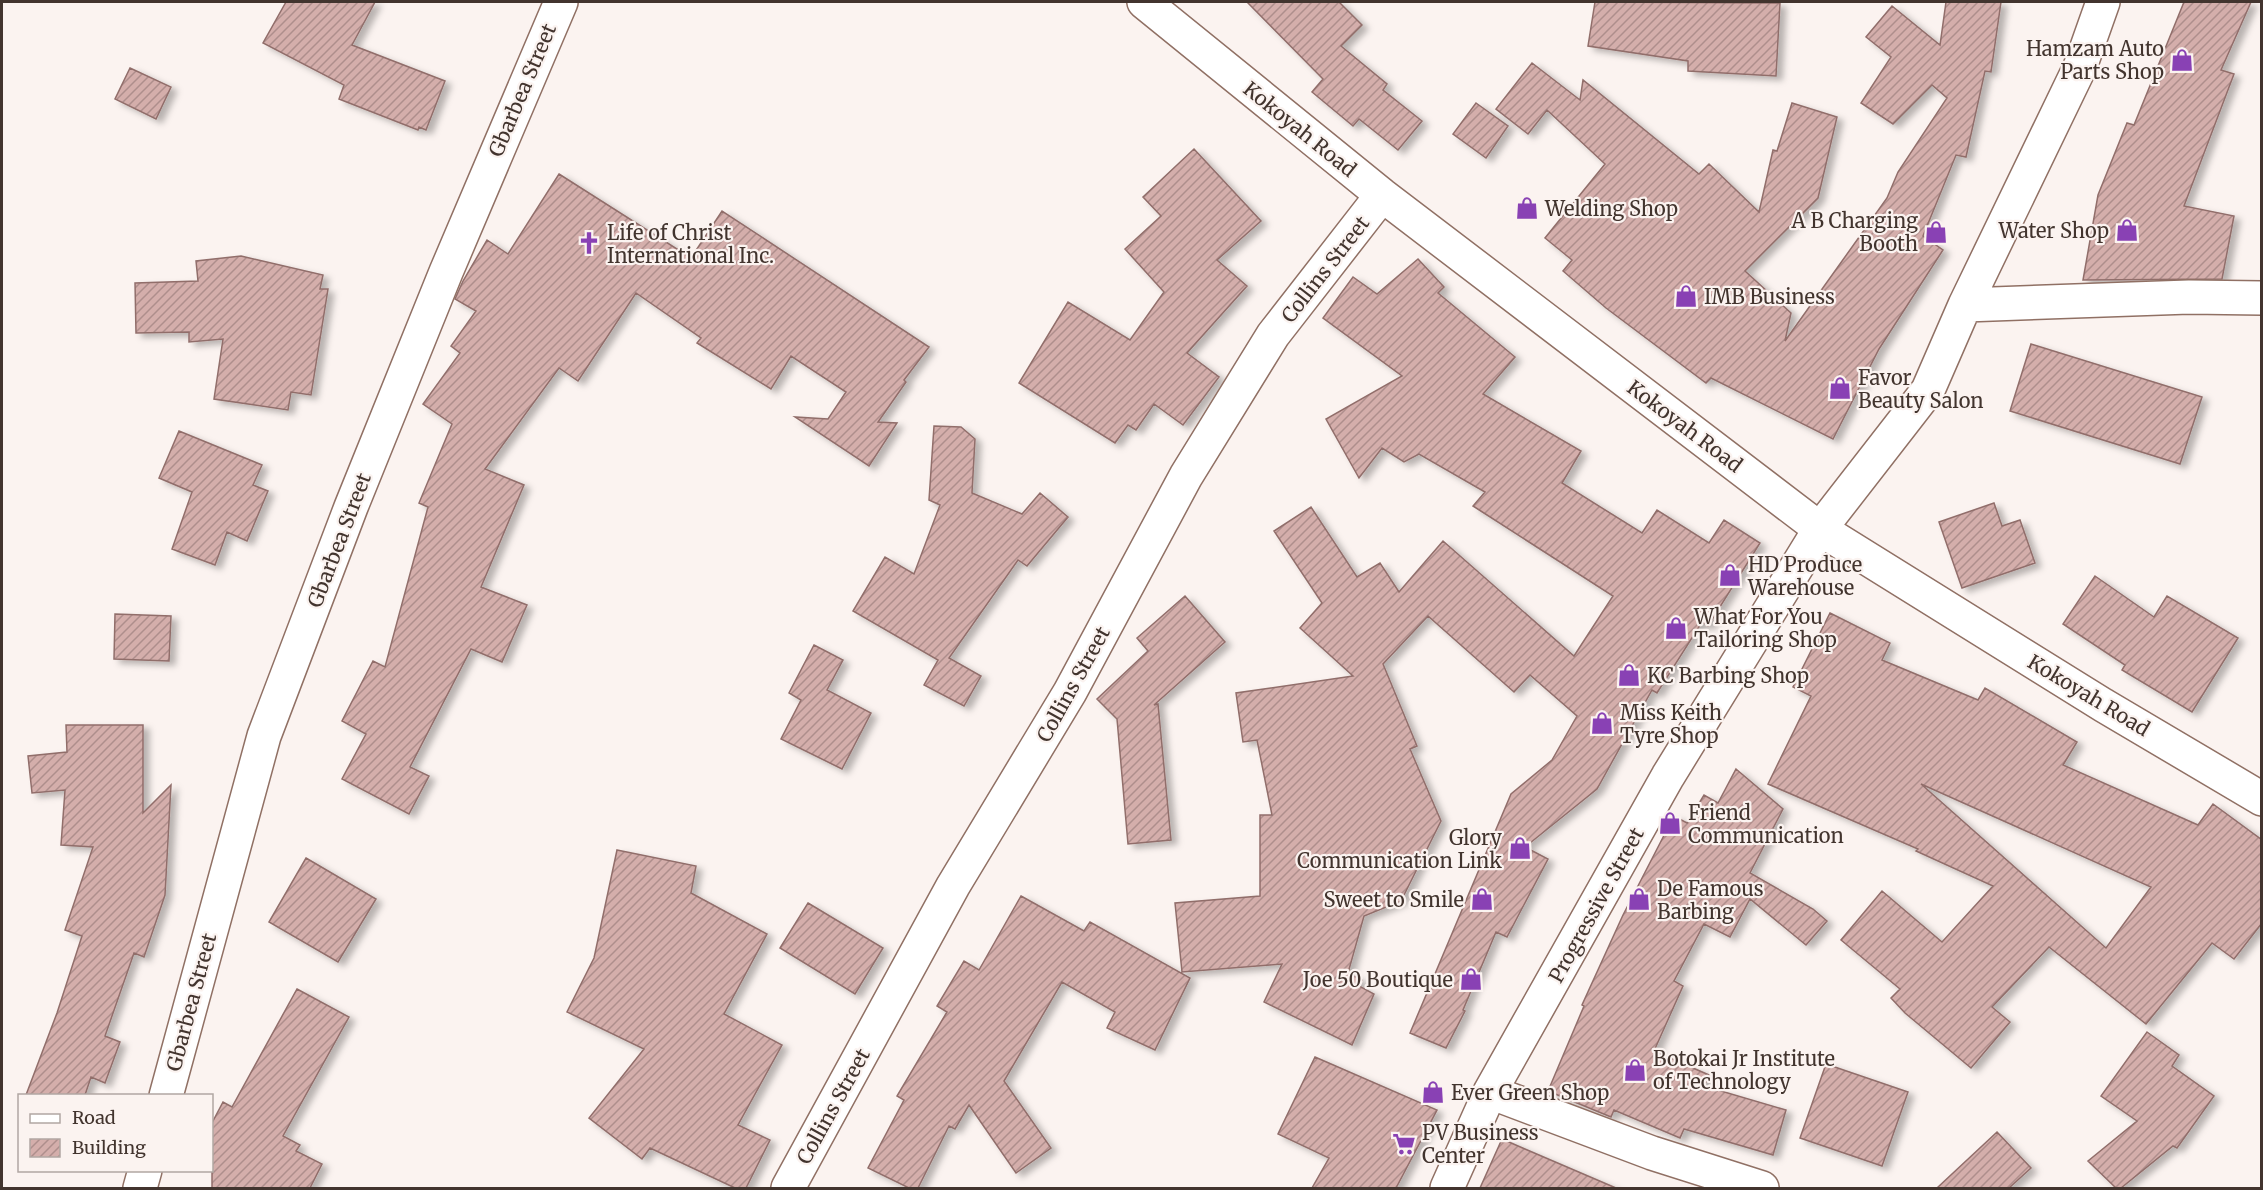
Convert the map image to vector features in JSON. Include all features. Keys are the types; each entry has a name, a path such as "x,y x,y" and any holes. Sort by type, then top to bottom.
{"street":[{"name":"Gbarbea Street","path":"166,1094 264,736 351,507 437,293 561,2"},
{"name":"Kokoyah Road","path":"1144,2 1382,195 1820,529 2103,705 2262,799"},
{"name":"Progressive Street","path":"1447,1188 1490,1092 1668,776 1820,529 1928,390 1965,305 2080,67 2103,2"},
{"name":"Collins Street","path":"788,1188 953,886 1070,692 1186,476 1273,335 1382,195"},
{"path":"1965,305 2189,297 2262,298"},
{"path":"1490,1092 1652,1153 1762,1188"},
{"path":"140,1188 144,1172"}],"building":[{"path":"286,2 375,2 352,45 445,81 426,130 419,127 418,130 339,99 344,85 263,43"},
{"path":"1247,2 1339,2 1362,25 1341,46 1387,84 1383,90 1422,121 1398,150 1359,119 1353,126 1312,92 1323,79"},
{"path":"1595,2 1780,3 1776,76 1688,71 1688,61 1588,46"},
{"path":"1946,2 2001,2 1991,72 1985,71 1966,157 1956,155 1923,236 1943,250 1879,349 1833,439 1711,378 1706,383 1606,308 1563,271 1572,260 1545,238 1605,164 1547,110 1528,134 1496,109 1532,63 1580,100 1583,80 1699,174 1709,164 1759,212 1773,150 1777,151 1792,103 1837,117 1818,198 1745,271 1791,313 1785,341 1887,198 1898,172 1947,98 1932,85 1893,124 1861,103 1891,57 1866,37 1892,6 1940,45"},
{"path":"2184,2 2251,2 2221,70 2234,74 2184,206 2234,216 2222,279 2083,280 2098,195 2127,123 2134,125"},
{"path":"130,68 171,87 156,119 115,99"},
{"path":"1476,103 1508,126 1486,158 1453,134"},
{"path":"1194,149 1261,221 1217,260 1247,286 1187,353 1219,377 1183,425 1154,404 1136,430 1128,425 1115,443 1019,383 1068,302 1130,340 1164,292 1125,249 1161,216 1143,197"},
{"path":"559,174 691,258 722,211 929,347 904,380 906,382 878,422 897,423 869,466 795,417 828,419 846,392 791,356 771,389 697,343 701,338 636,293 578,381 559,368 485,469 524,485 481,587 527,605 502,662 471,649 410,767 429,776 409,814 342,779 366,734 342,721 373,661 385,667 428,507 419,503 452,424 423,404 460,353 451,346 476,311 455,299 487,240 508,254"},
{"path":"241,256 323,275 320,289 328,289 311,395 291,392 288,410 214,399 223,339 189,342 189,332 136,333 135,283 198,281 196,261"},
{"path":"1418,259 1444,287 1438,293 1515,357 1483,394 1581,451 1562,483 1642,533 1657,510 1709,543 1724,520 1760,543 1708,626 1702,622 1657,693 1652,690 1597,789 1525,847 1548,859 1507,937 1496,932 1463,1010 1465,1011 1446,1048 1410,1033 1511,794 1552,760 1577,716 1530,675 1514,692 1428,616 1383,664 1417,746 1410,749 1441,821 1401,901 1364,916 1348,973 1362,980 1359,986 1374,994 1352,1045 1264,1002 1282,964 1182,972 1175,903 1260,896 1260,815 1272,815 1257,740 1243,742 1236,693 1353,676 1300,628 1322,603 1274,531 1311,507 1357,577 1380,563 1399,592 1443,541 1574,656 1613,596 1473,506 1485,492 1419,454 1404,462 1382,448 1359,478 1326,419 1402,376 1323,318 1353,277 1377,294"},
{"path":"2031,344 2202,397 2180,464 2010,411"},
{"path":"934,426 961,427 975,439 972,493 1022,514 1040,493 1068,517 1027,566 1018,560 949,658 981,676 964,706 924,685 938,660 853,611 885,557 914,574 940,505 929,500"},
{"path":"179,431 262,465 253,485 268,491 247,541 227,532 215,565 172,549 192,492 159,478"},
{"path":"1994,503 2002,526 2020,520 2035,563 1962,588 1939,522"},
{"path":"2095,576 2154,617 2167,596 2238,638 2192,712 2122,670 2125,665 2063,624"},
{"path":"1185,596 1225,642 1154,705 1158,704 1171,840 1128,844 1117,719 1097,699 1148,651 1137,638"},
{"path":"1830,613 1890,643 1882,660 1978,700 1985,688 2077,742 2063,765 2198,825 2213,804 2262,840 2262,923 2234,959 2212,943 2146,1024 2049,947 1992,1007 2010,1022 1971,1068 1905,1013 1891,998 1900,989 1841,940 1882,891 1942,942 1993,886 1916,851 1918,849 1768,784 1811,696 1793,687","holes":["1921,784 2151,887 2106,948"]},
{"path":"115,614 171,616 169,661 114,659"},
{"path":"814,645 843,660 827,690 871,713 842,769 781,739 801,700 789,693"},
{"path":"66,725 143,725 143,813 171,785 165,895 144,957 134,953 105,1036 120,1042 105,1083 91,1077 85,1094 26,1094 57,1013 82,936 65,930 93,847 61,845 65,790 32,793 28,756 67,752"},
{"path":"1736,769 1783,809 1750,873 1813,909 1827,921 1806,945 1750,899 1730,937 1704,924 1674,981 1683,986 1654,1051 1709,1075 1704,1086 1786,1110 1773,1155 1684,1129 1680,1138 1614,1110 1611,1117 1548,1091 1584,1006 1582,1005 1623,915 1674,816 1687,823 1704,795 1718,803"},
{"path":"617,850 696,866 691,893 767,934 724,1014 782,1045 738,1125 770,1140 746,1188 735,1188 650,1148 642,1159 589,1118 644,1049 567,1012 594,958"},
{"path":"306,858 376,899 338,962 269,922"},
{"path":"1021,896 1084,931 1090,922 1190,978 1155,1050 1107,1028 1115,1012 1062,982 1004,1081 1051,1148 1016,1173 969,1105 955,1129 949,1126 918,1188 909,1188 868,1168 904,1100 897,1096 947,1012 937,1006 964,961 979,970"},
{"path":"808,903 883,948 855,994 780,948"},
{"path":"297,989 349,1017 283,1136 300,1145 296,1151 322,1164 310,1188 212,1188 213,1121 223,1102 232,1107"},
{"path":"2147,1032 2179,1055 2172,1066 2214,1096 2177,1148 2173,1146 2121,1188 2116,1188 2088,1161 2137,1121 2101,1096"},
{"path":"1315,1057 1437,1110 1396,1188 1312,1188 1329,1158 1278,1134"},
{"path":"1826,1064 1908,1092 1882,1166 1800,1138"},
{"path":"1997,1132 2031,1168 2009,1188 1937,1188"},
{"path":"1502,1139 1525,1149 1616,1188 1480,1188"}],"place":[{"name":"Hamzam Auto Parts Shop","path":"2182,60"},
{"name":"Welding Shop","path":"1527,208"},
{"name":"Water Shop","path":"2127,230"},
{"name":"A B Charging Booth","path":"1936,232"},
{"name":"Life of Christ International Inc.","path":"589,243"},
{"name":"IMB Business","path":"1686,296"},
{"name":"Favor Beauty Salon","path":"1840,388"},
{"name":"HD Produce Warehouse","path":"1730,575"},
{"name":"What For You Tailoring Shop","path":"1676,628"},
{"name":"KC Barbing Shop","path":"1629,675"},
{"name":"Miss Keith Tyre Shop","path":"1602,723"},
{"name":"Friend Communication","path":"1670,823"},
{"name":"Glory Communication Link","path":"1520,848"},
{"name":"Sweet to Smile","path":"1482,899"},
{"name":"De Famous Barbing","path":"1639,899"},
{"name":"Joe 50 Boutique","path":"1471,979"},
{"name":"Botokai Jr Institute of Technology","path":"1635,1070"},
{"name":"Ever Green Shop","path":"1433,1092"},
{"name":"PV Business Center","path":"1404,1144"}]}
